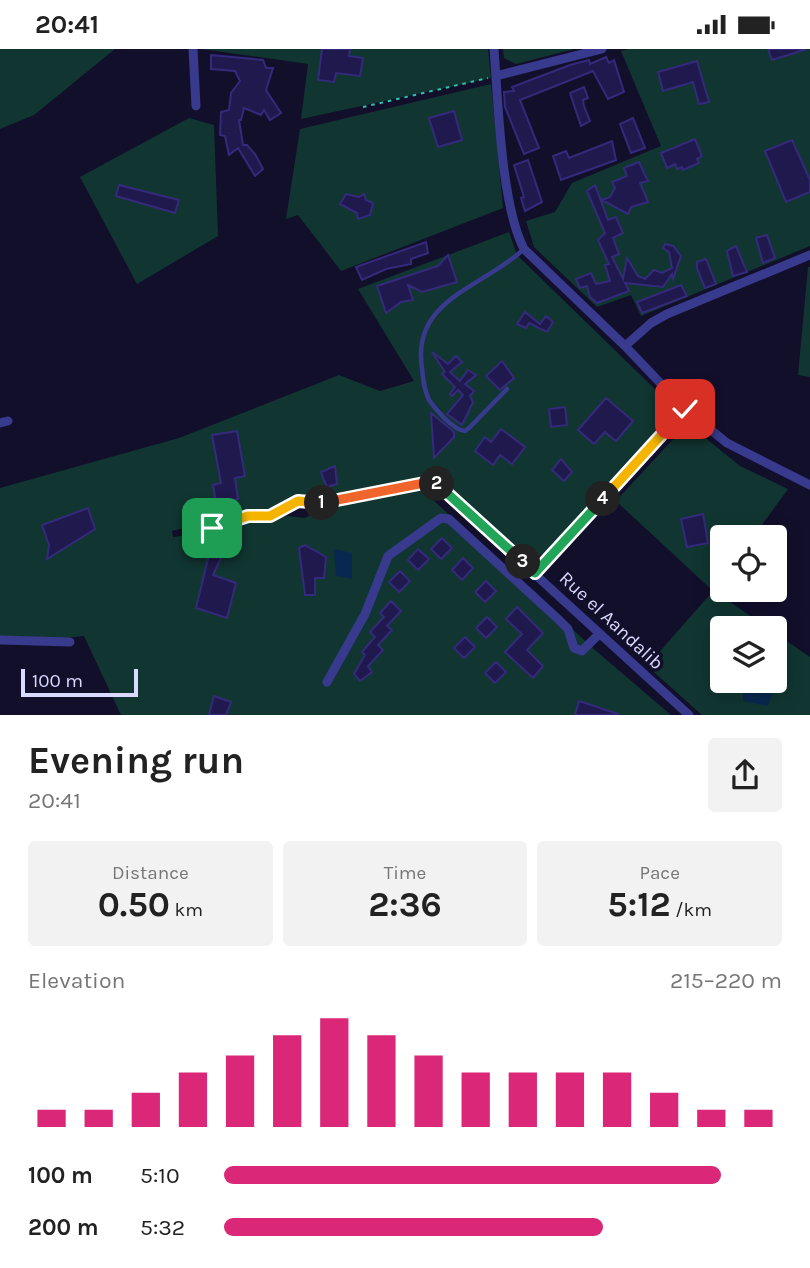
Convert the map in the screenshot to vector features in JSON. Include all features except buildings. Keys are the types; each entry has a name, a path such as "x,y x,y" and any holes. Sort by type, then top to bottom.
{"street":[{"path":"193,49 196,106"},
{"path":"494,49 510,204 516,234 524,249 625,346 685,409 727,443 810,485"},
{"path":"496,76 602,49"},
{"path":"625,346 651,323 667,314 810,255"},
{"path":"535,573 685,409"},
{"name":"Rue el Aandalib","path":"448,495 690,715"},
{"path":"327,682 365,614 388,556 442,518 449,519 558,619 568,629 574,648 582,651 599,634"},
{"path":"0,641 70,642"}],"lane":[{"path":"507,389 470,427 465,431 458,430 435,408 425,391 419,344 430,319 478,279 524,249"}],"path":[{"path":"363,107 496,76"},
{"path":"187,529 222,526 248,516 270,516 305,500 323,503 424,483 437,484 448,495"}],"green space":[{"path":"0,49 115,49 34,115 0,129"},
{"path":"202,49 488,49 491,78 301,119 308,64"},
{"path":"503,49 574,49 516,64 504,58"},
{"path":"810,49 810,246 641,316 631,295 597,307 534,247 526,221 555,212 572,183 661,146 621,51"},
{"path":"491,84 503,208 341,271 298,215 286,219 300,129"},
{"path":"189,118 214,125 218,236 137,284 80,177"},
{"path":"509,232 517,255 664,398 667,409 660,429 547,551 539,556 519,553 437,475 429,481 316,502 306,497 265,516 246,513 223,524 199,524 172,531 173,537 223,530 247,519 264,522 288,516 305,518 322,509 429,487 434,501 595,650 671,715 121,715 84,636 44,640 0,637 0,488 179,438 339,375 380,391 414,381 358,289"},
{"path":"810,267 810,377 798,375"},
{"path":"703,436 740,466 788,489 762,525 710,525 710,588 616,501 674,438"},
{"path":"710,594 710,602 730,602 750,616 710,616 710,693 787,693 787,641 810,657 810,715 702,715 647,666"}],"water":[{"path":"334,549 352,553 352,579 336,576"},
{"path":"743,693 772,693 768,706 743,701"}],"route":[{"path":"212,528 248,516 270,516 298,501 323,503 431,482 437,484 535,573 685,409"}]}
